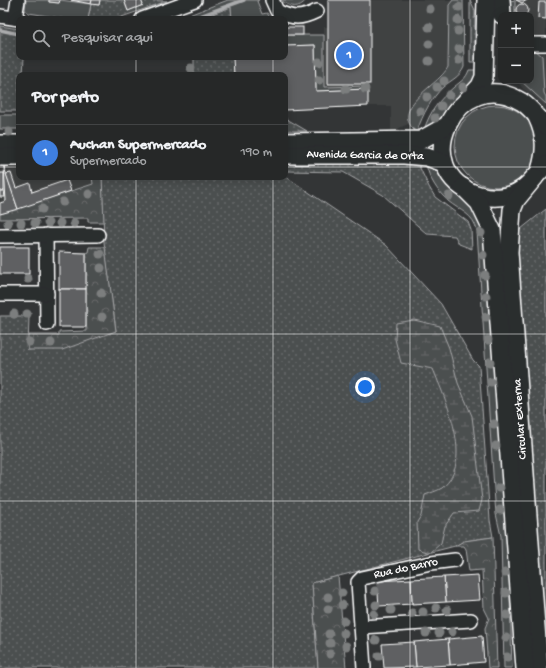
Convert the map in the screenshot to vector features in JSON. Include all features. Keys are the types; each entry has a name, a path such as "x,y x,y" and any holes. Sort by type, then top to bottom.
{"main road":[{"path":"486,0 484,77 480,86 451,117 446,126 442,146 444,163 450,174 463,187 483,196 504,196 522,189 540,171 544,156 546,146 541,121 523,103 509,84"},
{"path":"501,0 502,12"},
{"path":"465,103 479,96 494,94 504,95 523,103"},
{"name":"Avenida Garcia de Orta","path":"288,142 421,140 446,126"},
{"path":"0,144 16,144"},
{"name":"Avenida Garcia de Orta","path":"288,155 404,154 422,156 444,163"},
{"path":"0,157 16,156"},
{"name":"Circular Externa","path":"525,668 527,614 509,252 512,210 516,200 540,171"},
{"name":"Circular Externa","path":"463,187 479,203 492,230 527,614 539,668"}],"street":[{"path":"17,16 18,0"},
{"path":"150,16 195,0"},
{"path":"272,0 277,11 287,16"},
{"path":"288,16 306,17 317,11"},
{"path":"0,16 16,19"},
{"path":"534,44 546,44"},
{"path":"0,236 98,235"},
{"path":"46,236 47,324"},
{"path":"0,294 47,294"},
{"name":"Rua do Barro","path":"361,627 358,582 362,578 431,563 455,560"},
{"path":"527,614 541,635 545,668"},
{"name":"Circular Externa","path":"518,668 517,629 527,614"},
{"path":"364,668 361,627 471,620"}],"shaded area":[{"path":"328,0 453,0 449,5 448,67 411,106 408,119 410,123 399,128 399,131 391,131 391,106 368,106 368,86 324,87 324,27 328,27"},
{"path":"510,0 546,0 546,109 534,96 523,89 520,84 534,84 534,12 510,12"},
{"path":"0,165 16,165 16,180 92,180 93,184 0,214"}],"green space":[{"path":"26,0 49,0 49,2 59,3 60,0 91,4 89,16 48,16 29,13 25,10"},
{"path":"100,0 124,0 128,11 143,5 141,0 167,1 124,16 89,16 91,4 99,5"},
{"path":"228,0 259,0 257,1 262,14 267,13 269,16 232,16 231,7 207,16 187,16"},
{"path":"281,0 306,0 300,5 291,6"},
{"path":"453,0 463,0 464,67 458,76 443,87 431,102 417,131 414,130 408,121 408,113 412,105 448,67 449,5"},
{"path":"470,0 475,10 475,46 481,62 470,62"},
{"path":"515,0 515,12 510,12 510,1"},
{"path":"231,6 232,16 206,16"},
{"path":"0,26 16,29 16,60 24,60 23,72 16,72 16,111 0,111"},
{"path":"288,35 324,35 324,87 368,86 368,89 316,91 315,45 288,46"},
{"path":"534,50 542,56 546,104 524,84 534,84"},
{"path":"194,60 233,60 234,72 194,72"},
{"path":"469,70 480,70 473,86 449,105 438,122 424,130 429,117 439,101 465,78"},
{"path":"496,105 512,108 525,117 534,130 537,146 534,162 525,175 512,184 496,187 480,184 467,175 458,162 455,146 458,130 467,117 480,108"},
{"path":"0,115 16,115 16,129 0,129"},
{"path":"288,120 307,131 288,131"},
{"path":"389,162 419,166 435,197 468,222 471,230 472,249 459,244 455,236 427,234 383,195 343,172 288,171 288,164"},
{"path":"426,164 438,173 450,188 483,215 509,562 512,668 504,668 501,536 496,514 494,489 477,231 470,217 448,201 440,193 431,179"},
{"path":"288,178 386,245 441,304 473,360 479,366 490,520 493,537 464,541 455,546 312,583 318,668 0,668 0,316 29,316 28,350 116,331 104,242 102,180 288,180"},
{"path":"92,180 102,180 104,222 88,222 88,218 0,219 0,214 93,184"},
{"path":"546,209 546,652 516,233"},
{"path":"89,247 105,247 116,331 62,350 28,350 28,335 59,335 59,332 86,331 86,253 88,252"},
{"path":"414,320 440,326 449,348 458,383 472,416 482,500 479,511 454,513 445,526 441,543 430,553 418,549 417,522 421,516 425,495 442,488 452,477 456,463 457,447 450,413 433,369 401,363 395,339 396,323"},
{"path":"493,537 497,668 488,668 485,628 489,618 484,608 482,570 469,571 466,549 464,546 455,546 464,541"},
{"path":"338,576 346,668 318,668 312,583"}],"building":[{"path":"49,0 60,0 59,3 49,2"},
{"path":"71,0 92,0 91,4"},
{"path":"92,0 100,0 99,5 91,4"},
{"path":"124,0 141,0 143,5 128,11"},
{"path":"328,0 370,0 370,84 328,84"},
{"path":"516,0 527,0 522,3"},
{"path":"539,2 546,2 546,19 538,18"},
{"path":"520,4 524,4 528,8 528,12 516,12 516,8"},
{"path":"288,27 303,27 303,35 288,35"},
{"path":"315,45 316,91 368,89 368,106 288,110 288,72 234,72 233,60 288,60 288,46"},
{"path":"4,167 18,209 0,214 0,203 6,201"},
{"path":"0,173 4,173 4,191 0,191"},
{"path":"11,173 16,188 30,183 32,192 67,180 71,191 18,209 6,174"},
{"path":"0,191 4,191 5,197 0,197"},
{"path":"0,247 29,247 29,274 0,274"},
{"path":"59,252 86,253 86,289 59,289"},
{"path":"59,289 86,289 86,327 59,327"},
{"path":"478,575 480,600 446,602 444,577"},
{"path":"444,577 446,602 412,604 411,579"},
{"path":"411,579 412,604 379,606 377,581"},
{"path":"482,636 484,662 450,665 448,639"},
{"path":"448,639 450,665 416,667 414,642"},
{"path":"414,642 416,667 384,668 382,644"}],"waterway":[{"path":"200,16 244,0"},
{"path":"0,30 16,33"}],"place":[{"name":"Auchan Supermercado","path":"349,55"}]}
